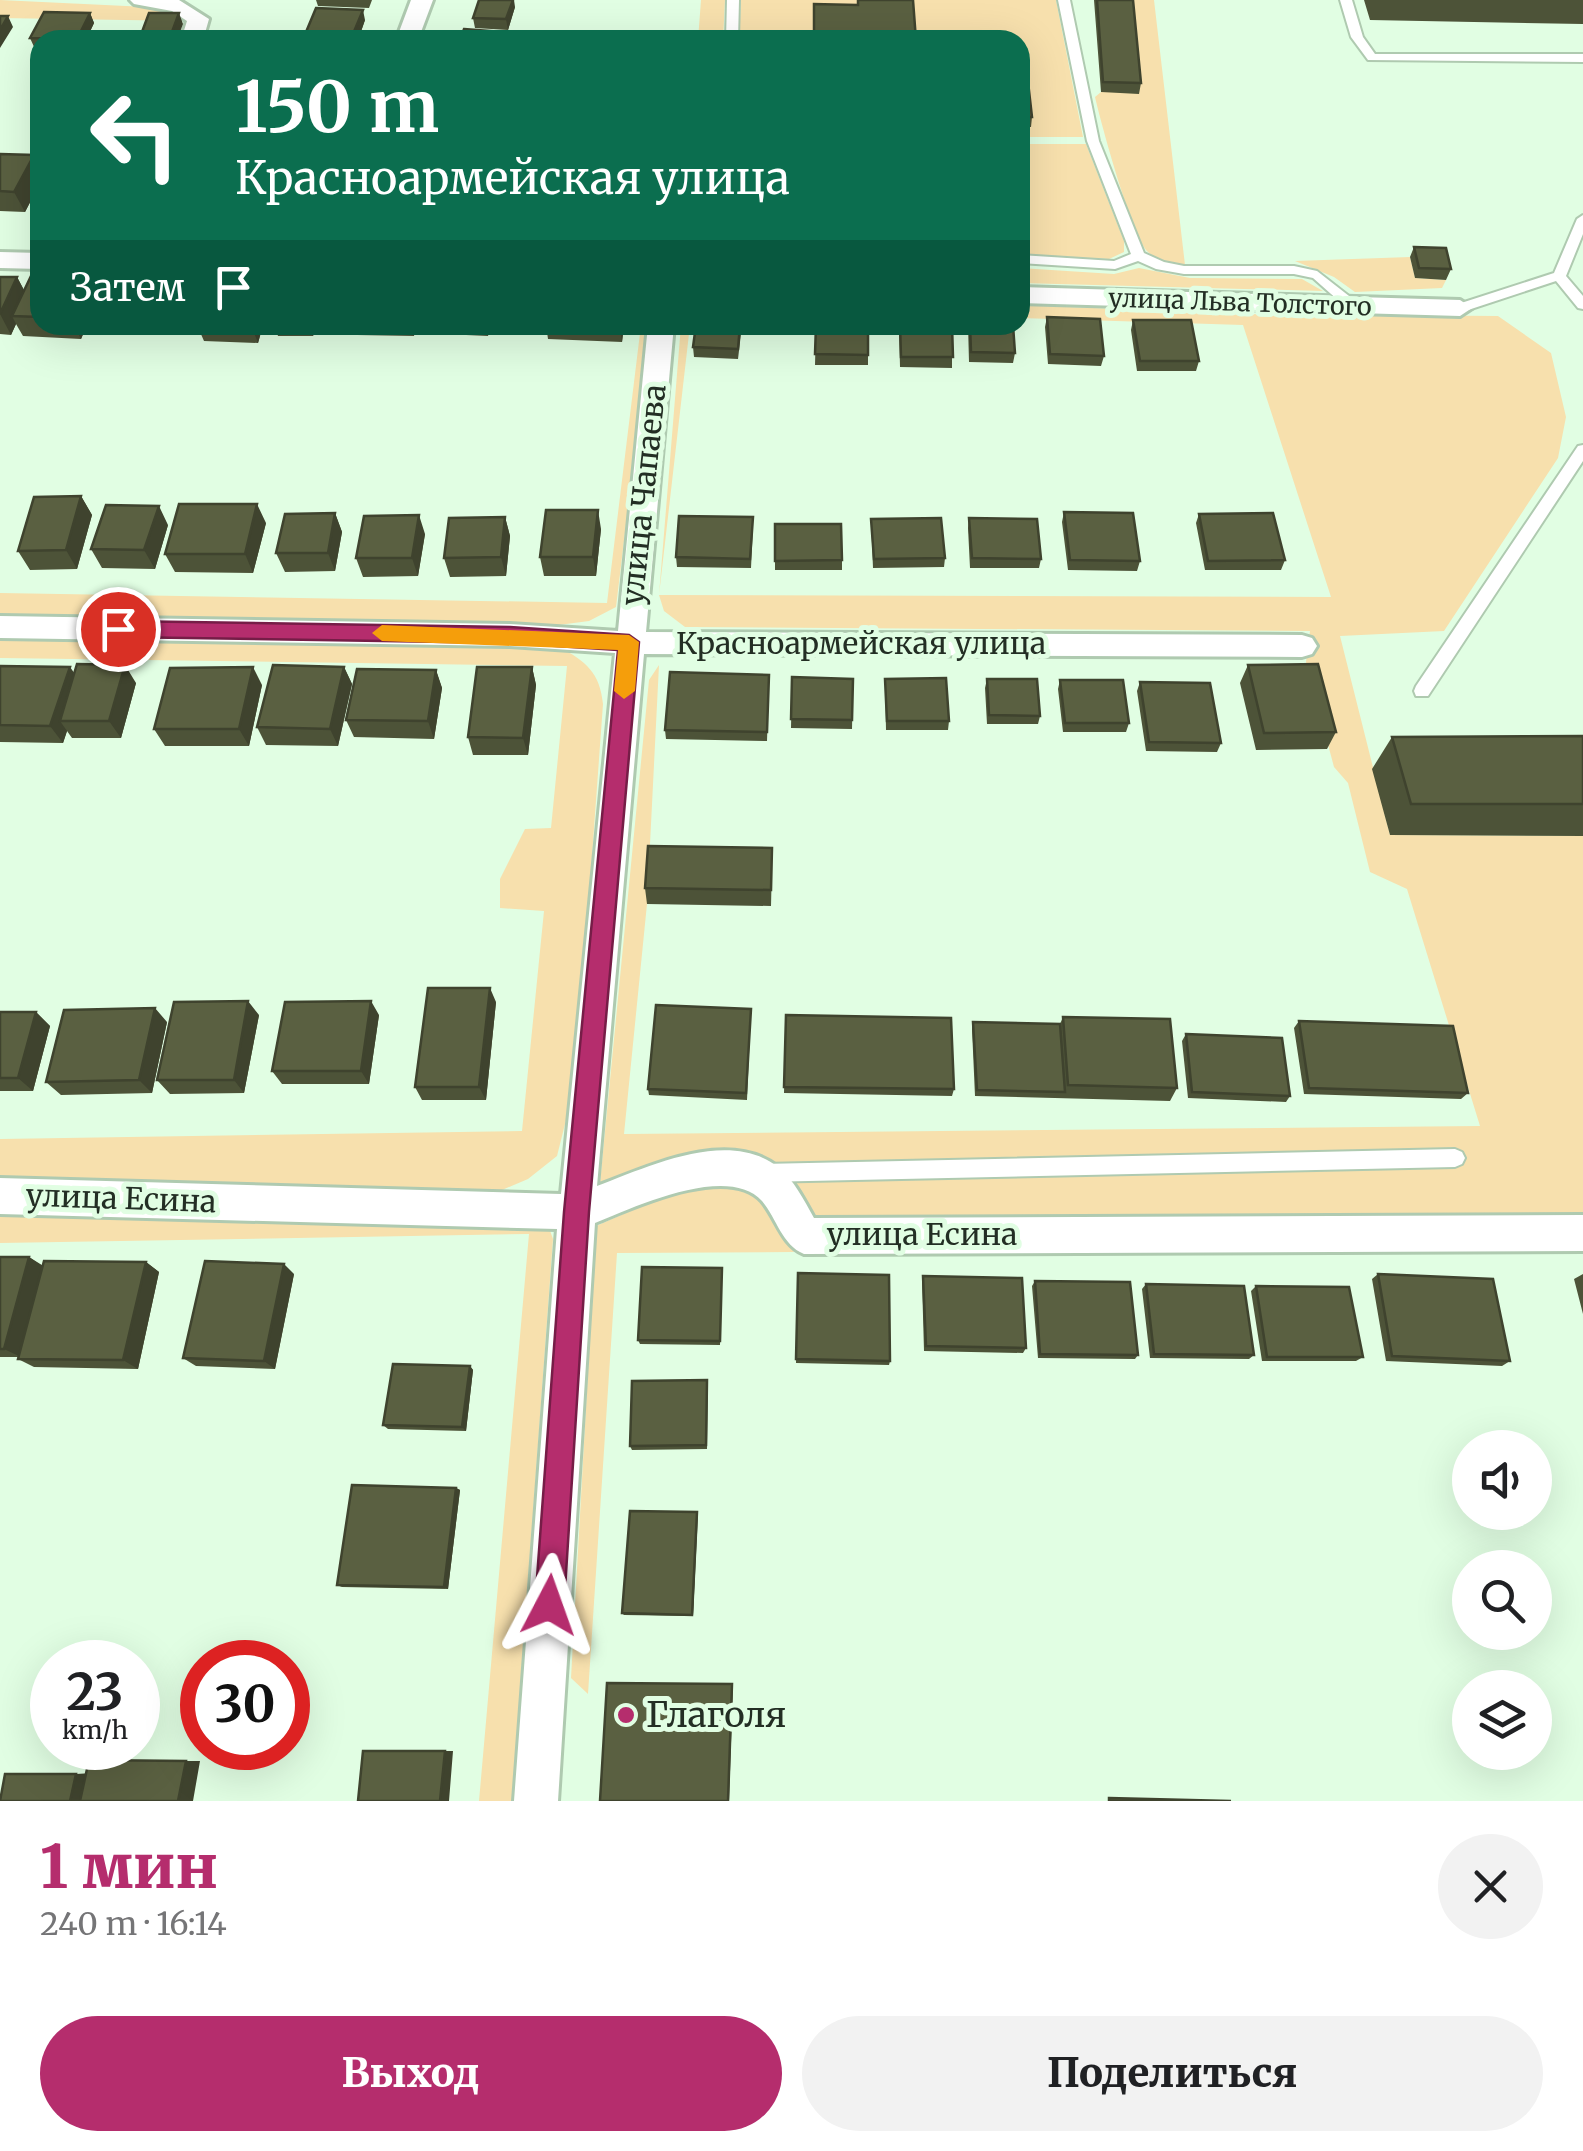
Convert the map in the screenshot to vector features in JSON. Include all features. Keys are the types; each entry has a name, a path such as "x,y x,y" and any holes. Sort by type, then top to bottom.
{"street":[{"path":"142,0 178,6 198,19 195,30"},
{"path":"412,30 422,0"},
{"path":"0,260 30,260"},
{"name":"улица Льва Толстого","path":"1030,295 1460,308"},
{"name":"улица Чапаева","path":"536,1801 576,1212 661,335"},
{"name":"Красноармейская улица","path":"0,627 510,635 629,642 1302,646"},
{"name":"улица Есина","path":"0,1196 576,1212 666,1179 723,1169 756,1173 778,1194 804,1236 1583,1233"}],"lane":[{"path":"732,30 734,0"},
{"path":"1064,0 1093,141 1138,256"},
{"path":"1346,0 1358,37 1372,58 1583,58"},
{"path":"1460,308 1559,276 1583,219"},
{"path":"1030,261 1115,265 1138,256 1184,270 1294,270 1317,275 1354,306"},
{"path":"1559,276 1583,305"},
{"path":"1422,692 1583,450"},
{"path":"756,1173 1455,1158"}],"shaded area":[{"path":"0,0 168,8 188,21 0,18"},
{"path":"701,0 725,0 724,30 699,30"},
{"path":"741,0 1056,0 1083,137 1030,137 1030,30 740,30"},
{"path":"1130,0 1154,0 1185,265 1156,257 1141,242 1095,97 1101,92"},
{"path":"1030,144 1086,144 1124,241 1124,252 1109,259 1030,255"},
{"path":"1410,257 1415,278 1446,280 1442,288 1355,292 1334,277 1295,261"},
{"path":"1139,268 1190,278 1302,279 1323,291 1030,283 1030,269 1114,274"},
{"path":"1030,305 1240,314 1498,316 1551,353 1566,417 1558,458 1444,631 1340,636 1390,835 1583,836 1583,1220 814,1218 781,1169 748,1150 728,1149 683,1155 600,1183 649,680 659,665 647,904 624,1134 1480,1126 1407,889 1370,872 1348,783 1334,767 1306,662 1310,631 685,627 664,611 659,595 1331,597 1243,325 1030,318"},
{"path":"640,335 649,335 616,607 589,621 551,626 0,617 0,593 607,603"},
{"path":"680,335 689,335 659,595"},
{"path":"0,635 559,647 584,663 599,684 603,704 588,911 566,1120 557,1156 528,1179 502,1190 0,1178 0,1139 522,1131 544,911 500,908 500,879 525,829 551,828 567,666 0,658"},
{"path":"716,1182 757,1198 794,1252 617,1253 588,1694 571,1678 596,1226 662,1197"},
{"path":"0,1212 548,1225 553,1239 512,1801 479,1801 529,1234 0,1243"}],"building":[{"path":"479,0 513,0 506,19 473,18"},
{"path":"858,0 913,0 915,30 814,30 814,4 858,5"},
{"path":"1097,0 1133,0 1141,83 1103,82"},
{"path":"316,8 363,10 355,30 307,30"},
{"path":"44,12 90,13 82,30 34,30"},
{"path":"149,13 179,13 173,30 143,30"},
{"path":"0,154 30,155 14,192 0,191"},
{"path":"1414,247 1446,248 1451,269 1419,268"},
{"path":"0,277 17,277 0,314"},
{"path":"30,278 30,317 12,316"},
{"path":"1047,317 1100,319 1104,356 1050,354"},
{"path":"1133,320 1191,320 1199,361 1140,361"},
{"path":"695,335 739,335 738,349 693,347"},
{"path":"816,335 868,335 868,355 815,354"},
{"path":"900,335 952,335 953,357 901,357"},
{"path":"970,335 1014,335 1015,353 971,352"},
{"path":"81,496 66,550 18,551 34,497"},
{"path":"179,504 257,504 245,554 165,554"},
{"path":"106,505 159,506 144,550 91,549"},
{"path":"546,510 598,510 593,557 540,557"},
{"path":"1064,512 1133,513 1140,561 1070,560"},
{"path":"335,513 328,553 276,553 285,514"},
{"path":"1273,513 1285,560 1208,561 1199,514"},
{"path":"419,515 412,558 356,558 364,516"},
{"path":"679,516 753,517 750,559 676,557"},
{"path":"505,517 501,557 444,558 449,518"},
{"path":"941,518 945,558 874,559 871,519"},
{"path":"969,518 1037,519 1041,559 972,558"},
{"path":"775,524 841,524 842,560 775,561"},
{"path":"77,664 125,665 109,721 60,721"},
{"path":"1318,664 1336,732 1264,733 1248,665"},
{"path":"273,665 344,667 330,729 257,727"},
{"path":"0,666 70,667 50,726 0,725"},
{"path":"253,667 239,729 154,729 170,668"},
{"path":"477,667 532,667 523,738 468,737"},
{"path":"357,669 436,670 428,721 346,720"},
{"path":"670,672 769,675 767,732 665,730"},
{"path":"792,677 853,679 852,720 791,719"},
{"path":"946,678 949,721 887,721 885,679"},
{"path":"987,679 1037,679 1040,716 989,715"},
{"path":"1060,680 1123,680 1129,723 1065,723"},
{"path":"1140,682 1210,683 1221,743 1149,742"},
{"path":"1583,736 1583,804 1411,804 1392,737"},
{"path":"648,846 772,848 771,890 645,888"},
{"path":"428,988 490,988 479,1087 415,1087"},
{"path":"248,1001 234,1080 157,1080 174,1002"},
{"path":"371,1001 361,1071 272,1071 285,1002"},
{"path":"656,1005 751,1009 746,1093 648,1089"},
{"path":"155,1008 139,1080 46,1082 64,1010"},
{"path":"0,1012 36,1012 18,1078 0,1078"},
{"path":"786,1015 951,1018 954,1089 784,1087"},
{"path":"1063,1017 1170,1019 1177,1088 1068,1085"},
{"path":"1299,1021 1453,1026 1468,1093 1309,1088"},
{"path":"973,1022 1060,1024 1065,1092 977,1090"},
{"path":"1186,1034 1282,1038 1290,1096 1192,1092"},
{"path":"0,1257 29,1257 4,1349 0,1349"},
{"path":"44,1261 146,1262 123,1360 18,1359"},
{"path":"205,1261 284,1264 264,1361 183,1358"},
{"path":"642,1267 722,1268 720,1341 638,1340"},
{"path":"798,1273 889,1275 890,1361 796,1359"},
{"path":"1378,1274 1493,1279 1510,1361 1392,1356"},
{"path":"923,1276 1022,1278 1026,1348 926,1346"},
{"path":"1035,1281 1130,1282 1138,1355 1040,1354"},
{"path":"1146,1284 1244,1286 1254,1355 1154,1354"},
{"path":"1256,1286 1349,1287 1363,1357 1267,1357"},
{"path":"393,1364 470,1366 462,1427 383,1425"},
{"path":"707,1380 706,1445 630,1446 632,1381"},
{"path":"352,1485 456,1488 444,1587 337,1585"},
{"path":"630,1511 697,1512 692,1615 622,1613"},
{"path":"607,1683 732,1684 728,1801 600,1801"},
{"path":"363,1751 445,1751 440,1801 358,1801"},
{"path":"160,1761 180,1761 180,1770 184,1770 178,1801 80,1801 87,1770 160,1770"},
{"path":"5,1774 76,1774 70,1801 0,1801"},
{"path":"1109,1798 1231,1801 1109,1801"}],"slow traffic":[{"path":"382,633 629,642 624,691"}],"place":[{"name":"Глаголя","path":"626,1715"}],"route":[{"path":"118,629 510,635 629,642 576,1212 549,1605"}]}
